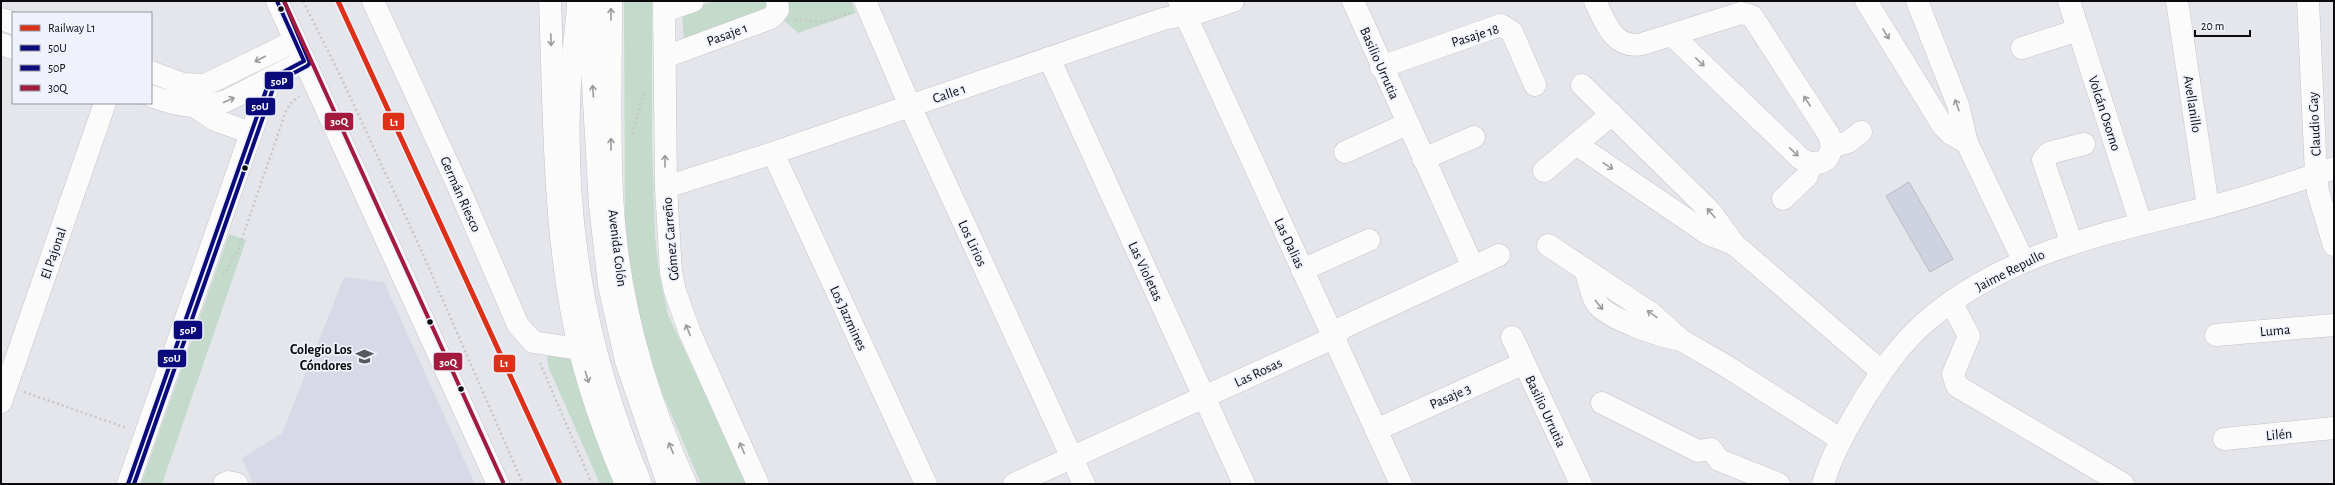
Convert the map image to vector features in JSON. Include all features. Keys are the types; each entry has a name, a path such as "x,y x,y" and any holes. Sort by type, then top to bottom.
{"street":[{"path":"276,1 498,484"},
{"name":"Germán Riesco","path":"373,1 458,186 518,325 533,342 579,350"},
{"path":"550,1 560,219 571,308 579,350 602,422 626,484"},
{"path":"578,1 576,34 569,89 568,126 572,215 577,260 586,315 601,374 616,421 641,484"},
{"path":"590,1 592,84 600,205 609,285 626,361 668,484"},
{"name":"Avenida Colón","path":"611,1 612,196 623,287 648,387 686,484"},
{"path":"664,6 693,1"},
{"name":"Calle 1","path":"666,188 773,153 1163,19 1182,8 1233,1"},
{"name":"Basilio Urrutia","path":"1353,1 1381,67 1473,267"},
{"path":"1866,1 1943,126 1952,134 1967,143"},
{"path":"1917,1 1958,105 1967,143 2023,260"},
{"name":"Volcán Osorno","path":"2069,1 2141,224"},
{"name":"Avellanillo","path":"2177,1 2208,207"},
{"name":"Claudio Gay","path":"2308,1 2326,171 2318,192 2334,245"},
{"path":"1596,2 1613,36 1623,43 1635,46 1735,14 1747,7 1829,135 1832,147 1828,158 1821,163 1811,164 1800,158 1672,35"},
{"name":"Los Lirios","path":"866,4 910,106 1084,484"},
{"name":"Gómez Carreño","path":"664,6 668,253 675,291 682,313 758,484"},
{"name":"Pasaje 1","path":"665,57 771,18 777,7"},
{"name":"Las Dalias","path":"1182,8 1401,484"},
{"path":"1,19 12,23"},
{"name":"Pasaje 18","path":"1381,67 1501,26 1512,32 1535,85"},
{"path":"2022,48 2078,30"},
{"path":"152,72 183,84 205,85 295,41"},
{"path":"1,44 12,48"},
{"name":"Las Violetas","path":"1049,58 1244,484"},
{"path":"152,96 177,105 196,108 226,102 304,61"},
{"path":"128,484 270,79"},
{"path":"1582,85 1710,211 1734,244 1881,371"},
{"name":"El Pajonal","path":"4,394 105,104"},
{"path":"196,108 215,120 251,133"},
{"path":"1544,171 1612,114"},
{"path":"1346,152 1407,124"},
{"path":"1832,147 1848,142 1861,132"},
{"path":"1423,159 1474,137"},
{"path":"1576,144 1702,230 1720,240 1734,244"},
{"path":"2072,244 2043,160 2049,153 2084,144"},
{"name":"Los Jazmines","path":"773,153 926,484"},
{"path":"1783,199 1806,176 1811,164"},
{"name":"Jaime Repullo","path":"1823,484 1840,439 1881,371 1916,330 1951,302 2023,260 2072,244 2208,207 2326,171"},
{"path":"1302,270 1369,240"},
{"path":"1548,245 1585,269 1594,300 1603,310 1652,333 1681,340 1720,362 1840,439"},
{"name":"Las Rosas","path":"1014,484 1333,338 1344,327 1499,255"},
{"path":"1951,302 1969,336 1953,374 1957,386 2123,484"},
{"name":"Luma","path":"2216,335 2334,325"},
{"name":"Basilio Urrutia","path":"1512,337 1581,484"},
{"name":"Pasaje 3","path":"1376,430 1524,363"},
{"path":"1602,403 1698,451 1701,459 1705,462 1715,462 1719,460 1779,484"},
{"name":"Lilén","path":"2224,439 2334,428"}],"path":[{"path":"303,1 340,74 422,252 523,484"},
{"path":"777,7 802,21 822,22 866,4"},
{"path":"233,262 286,111 297,97 340,74"},
{"path":"542,373 592,484"},
{"path":"4,394 145,434"}],"shaded area":[{"name":"Colegio Los Cóndores","path":"344,277 384,282 475,484 253,484 242,458 282,433"}],"green space":[{"path":"624,1 652,1 652,140 655,236 659,273 668,315 748,484 701,484 657,381 629,277 625,223"},
{"path":"714,1 851,1 856,13 798,33 771,9 684,40 682,13"},
{"path":"229,234 246,240 162,484 141,484"},
{"path":"547,353 572,358 619,484 600,484 548,366"}],"building":[{"path":"1909,182 1953,259 1930,272 1886,196"}],"rail line":[{"name":"L1","path":"338,1 560,484"}],"transit line":[{"name":"50U","path":"128,484 270,79 304,61 277,1"},
{"name":"50P","path":"134,484 275,83 310,63 284,1"},
{"name":"30Q","path":"284,1 503,482"}],"place":[{"name":"Colegio Los Cóndores","path":"365,357"}]}
